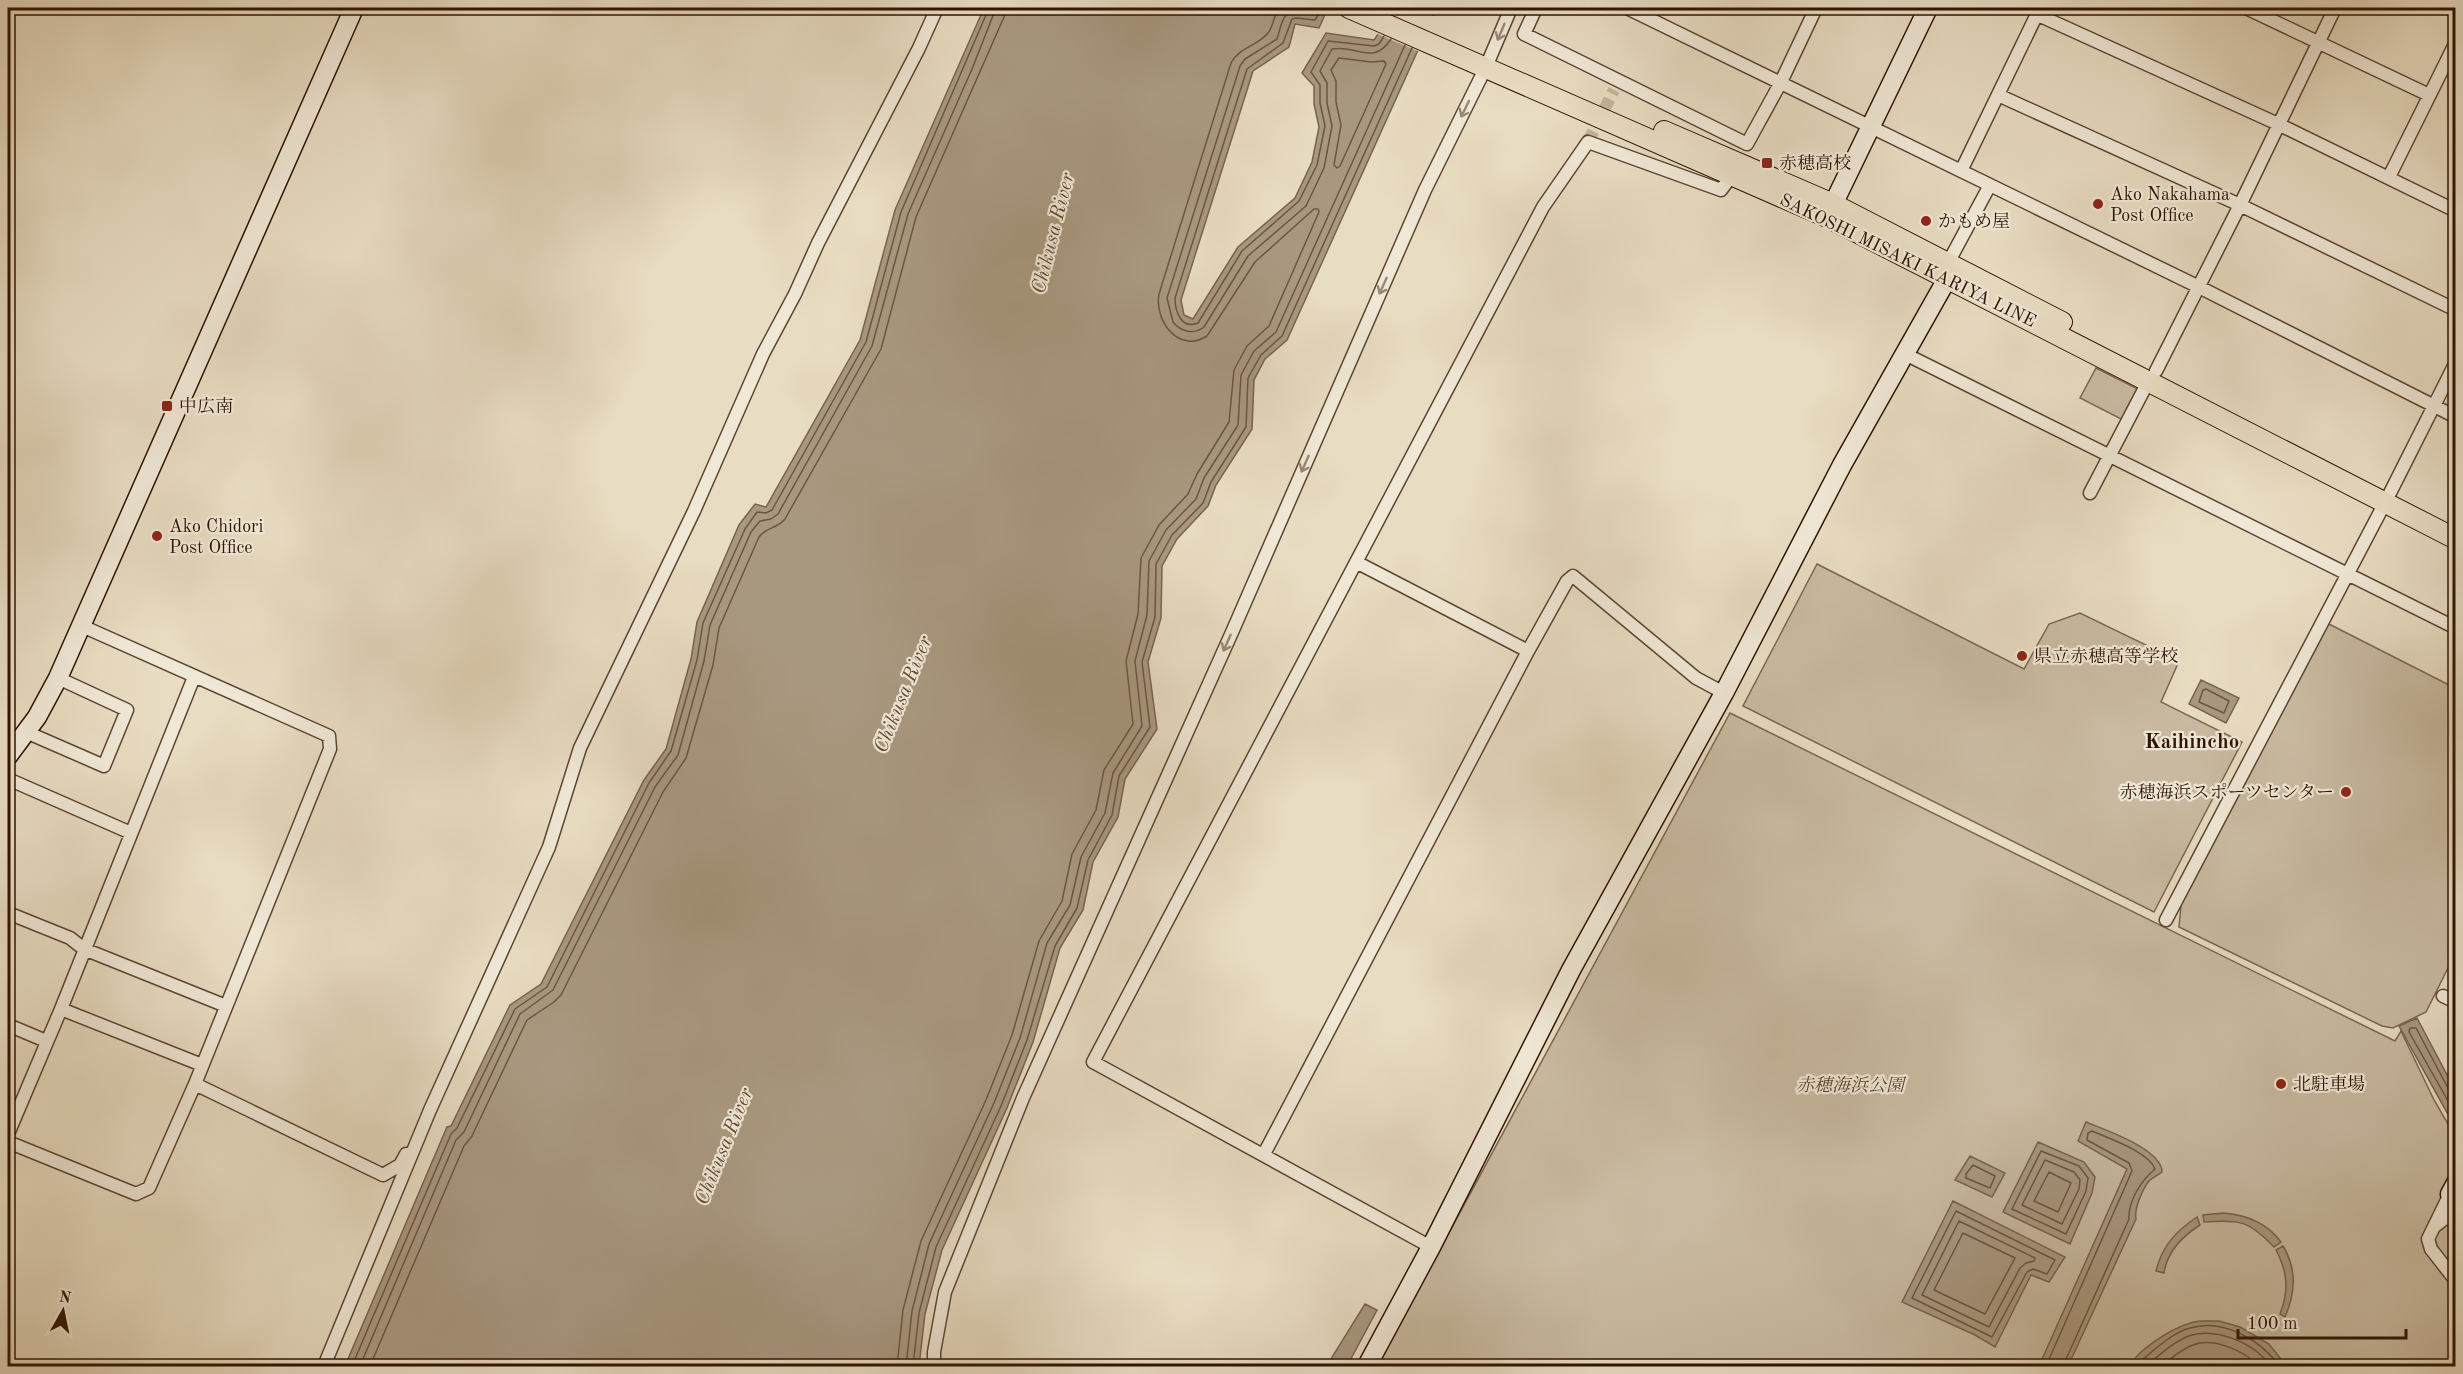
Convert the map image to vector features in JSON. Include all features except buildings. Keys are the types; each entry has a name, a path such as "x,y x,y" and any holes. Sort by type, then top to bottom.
{"main road":[{"name":"SAKOSHI MISAKI KARIYA LINE","path":"1349,8 1484,60 1830,211 2153,375 2387,499 2456,539"},
{"name":"SAKOSHI MISAKI KARIYA LINE","path":"1380,8 1484,60"},
{"name":"SAKOSHI MISAKI KARIYA LINE","path":"2387,499 2456,527"}],"street":[{"path":"8,756 26,732 58,678 354,8"},
{"path":"324,1366 430,1110 549,847 580,748 699,501 763,354 919,48 937,8"},
{"path":"934,1366 945,1292 1023,1098 1420,201 1484,60 1511,8"},
{"path":"1536,8 1524,34 1616,86 1747,144"},
{"path":"1627,8 2199,287 2456,417"},
{"path":"1431,1247 1093,1062 1543,207 1588,142 1721,190 1735,169 1781,82 1816,8"},
{"path":"1830,211 1928,8"},
{"path":"2246,8 2429,95"},
{"path":"2090,493 2199,287 2336,8"},
{"path":"2451,8 2456,10"},
{"path":"1961,171 2038,11 2456,211"},
{"path":"2389,177 2456,42"},
{"path":"1998,95 2240,205 2456,310"},
{"path":"1367,1366 1431,1247 1570,970 1724,693 1842,465 1905,354 1989,185"},
{"path":"1905,354 2456,628"},
{"path":"2166,920 2387,499 2456,362"},
{"path":"1356,562 1528,651"},
{"path":"1264,1154 1567,581 1573,576 1696,678 1724,693"},
{"path":"8,1142 136,1194 149,1188 195,1084 330,749 329,736 82,626"},
{"path":"8,1134 61,1009 194,677"},
{"path":"26,732 104,766 128,710 58,678"},
{"path":"8,779 131,833"},
{"path":"8,913 70,938 84,949 226,1006"},
{"path":"2443,996 2456,1002"},
{"path":"61,1009 202,1065"},
{"path":"8,1025 46,1041"},
{"path":"195,1084 382,1175 400,1165 430,1110"},
{"path":"2451,1197 2434,1227 2429,1244 2456,1281"},
{"path":"2434,1227 2444,1219 2456,1217"}],"green space":[{"path":"2096,368 2138,389 2123,420 2080,398"},
{"path":"1817,564 2024,669 2049,624 2080,613 2179,661 2161,702 2242,742 2154,912 1743,706"},
{"name":"赤穂海浜スポーツセンター","path":"2327,623 2455,688 2455,954 2426,1012 2393,1028 2382,1026 2179,927 2182,895"},
{"name":"赤穂海浜公園","path":"1730,713 2395,1041 2401,1031 2434,1100 2455,1136 2455,1366 1377,1366"}],"water":[{"name":"Chikusa River","path":"984,8 1328,8 1319,28 1295,24 1289,47 1253,71 1181,300 1184,315 1193,319 1238,247 1295,198 1312,162 1319,127 1314,104 1314,86 1302,73 1326,33 1374,40 1396,8 1437,8 1287,340 1265,359 1254,380 1252,429 1216,485 1208,506 1177,539 1162,566 1161,618 1148,662 1157,729 1125,779 1118,817 1093,862 1083,910 1060,948 1033,1042 1007,1108 942,1250 925,1314 919,1366 345,1366 447,1127 451,1126 510,1005 541,984 644,780 666,749 691,659 697,622 739,525 755,504 766,507 860,340 895,210"},
{"path":"2201,680 2239,698 2226,723 2189,704"},
{"path":"2417,1018 2455,1090 2455,1127 2399,1026"},
{"path":"2086,1122 2143,1148 2160,1164 2162,1172 2149,1181 2141,1194 2136,1219 2068,1366 2039,1366 2127,1169 2078,1141"},
{"path":"2038,1142 2084,1162 2095,1177 2092,1193 2070,1244 2003,1212"},
{"path":"1970,1156 2005,1173 1992,1197 1955,1180"},
{"path":"1953,1201 2065,1257 2049,1282 2031,1275 1995,1347 1975,1335 1902,1302"},
{"path":"2224,1213 2256,1221 2281,1242 2274,1247 2258,1232 2243,1224 2227,1221 2204,1222 2203,1215"},
{"path":"2197,1217 2200,1225 2172,1251 2164,1273 2156,1271 2162,1254 2171,1240"},
{"path":"2283,1246 2293,1272 2293,1290 2285,1317 2280,1314 2286,1290 2285,1274 2276,1250"},
{"path":"1365,1304 1377,1310 1347,1366 1322,1366 1331,1359"},
{"path":"2201,1321 2219,1321 2240,1327 2269,1344 2284,1363 2304,1366 2130,1366 2142,1351 2161,1337 2182,1326"}],"pier":[{"path":"1392,8 1414,8 1436,17 1420,52 1375,33"}],"tunnel":[{"path":"1588,142 1614,90"}],"place":[{"name":"赤穂高校","path":"1767,163"},
{"name":"Ako Nakahama Post Office","path":"2098,204"},
{"name":"かもめ屋","path":"1926,221"},
{"name":"中広南","path":"167,406"},
{"name":"Ako Chidori Post Office","path":"157,536"},
{"name":"県立赤穂高等学校","path":"2022,656"},
{"name":"赤穂海浜スポーツセンター","path":"2346,792"},
{"name":"北駐車場","path":"2281,1084"}],"district":[{"name":"Kaihincho","path":"2192,741"}]}
